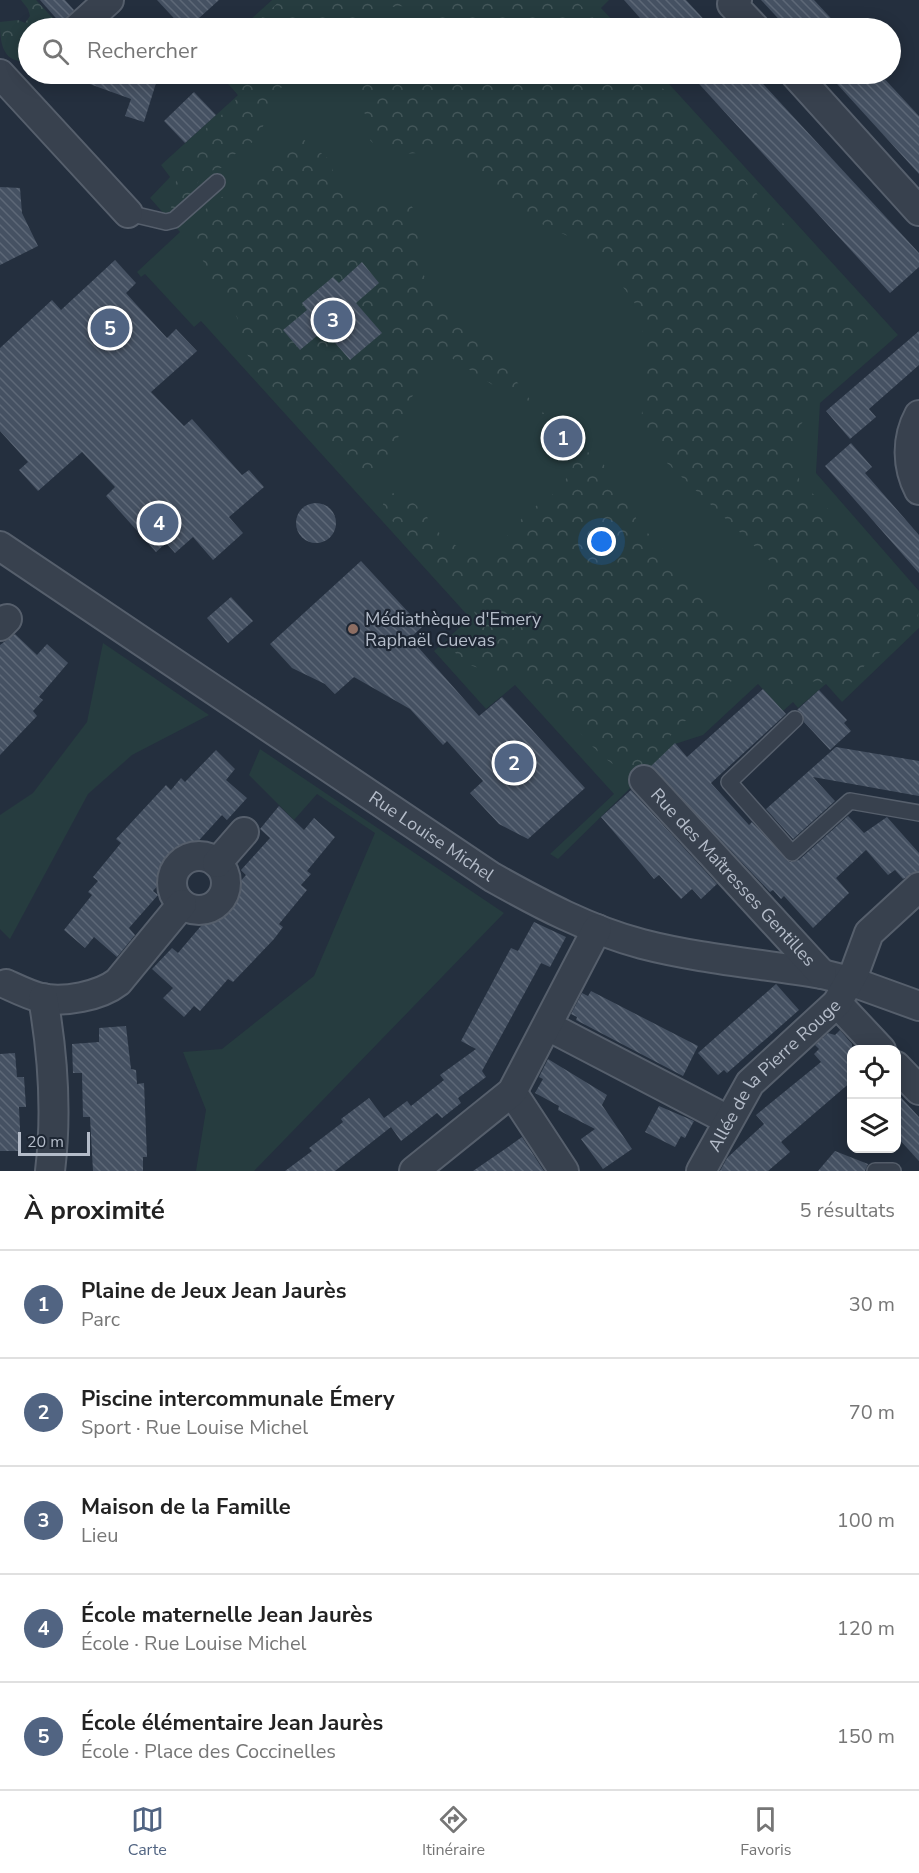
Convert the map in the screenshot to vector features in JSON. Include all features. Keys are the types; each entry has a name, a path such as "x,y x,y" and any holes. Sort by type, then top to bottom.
{"street":[{"path":"89,18 109,0"},
{"path":"737,0 732,4 745,18"},
{"path":"10,83 128,213"},
{"path":"804,84 919,212"},
{"path":"919,415 915,422 910,456 910,466 919,490"},
{"name":"Rue Louise Michel","path":"0,546 492,877 538,903 597,929 642,944 822,974 844,992 919,1006"},
{"name":"Rue des Maîtresses Gentilles","path":"644,780 822,974"},
{"path":"217,863 244,832"},
{"path":"202,856 217,863 225,879 222,897 208,908 200,910 182,904 177,898 172,882 178,866 193,857 202,856"},
{"path":"878,1045 844,992 869,933 919,887"},
{"path":"2,983 43,998 97,994 107,990 118,982 182,904"},
{"path":"414,1171 512,1092 597,929"},
{"name":"Allée de la Pierre Rouge","path":"701,1171 750,1083 844,992"},
{"path":"43,998 49,1032 55,1132 50,1171"},
{"path":"548,1026 728,1120"},
{"path":"901,1070 919,1090"},
{"path":"512,1092 564,1171"}],"lane":[{"path":"128,213 166,222 174,220 217,182"},
{"path":"795,719 729,782 792,853 850,801 919,813"},
{"path":"875,1171 893,1171"}],"green space":[{"path":"21,0 36,0 53,18 29,18 28,9"},
{"path":"272,0 609,0 601,8 610,18 252,18"},
{"path":"281,0 575,0 594,18 419,18 414,11 401,6 376,9 362,18 261,18"},
{"path":"18,20 18,61 4,50 0,22"},
{"path":"228,84 669,84 898,335 820,403 816,473 919,591 919,628 842,702 826,684 798,708 793,702 783,711 758,684 703,735 675,744 558,859 550,854 614,794 515,685 486,709 434,651 470,618 201,321 194,327 145,274 141,277 137,272 180,232 150,198 170,177 161,165 238,95"},
{"path":"230,84 285,84 281,88 257,139 235,154 224,167 207,172 199,180 183,209 172,210 168,197 193,148 207,127 232,106 238,95"},
{"path":"363,84 659,84 873,324 867,354 819,396 793,437 792,458 800,481 919,599 918,619 891,645 869,660 850,684 841,687 816,681 780,689 760,674 746,671 733,679 706,716 697,716 683,723 653,758 627,772 614,765 589,743 535,675 488,670 467,663 458,657 453,648 476,616 471,604 452,587 385,513 383,504 392,493 406,496 425,513 433,528 467,554 491,555 529,510 548,499 561,486 572,470 574,458 514,399 447,355 432,368 413,394 398,438 384,469 357,474 340,463 306,420 257,371 247,354 238,320 228,297 215,284 197,249 196,233 202,212 218,199 241,188 289,140 303,139 330,160 338,190 364,205 411,205 421,221 417,262 441,308 495,351 527,396 577,447 598,457 607,469 612,492 631,504 637,521 740,635 773,609 768,592 771,562 666,462 641,424 647,348 636,305 603,259 570,237 511,210 455,147 398,154 378,147 370,140 371,121 360,108 357,92"},
{"path":"103,643 209,715 132,755 88,794 10,939 0,929 0,815 33,793 87,722"},
{"path":"260,749 504,913 254,1171 196,1171 206,1110 183,1052 222,1049 314,976 375,833 317,794 294,820 249,775"}],"building":[{"path":"40,0 65,0 74,10 68,18 56,18"},
{"path":"157,0 219,0 199,18 174,18"},
{"path":"624,0 686,0 703,18 640,18"},
{"path":"761,0 814,0 831,18 778,18"},
{"path":"90,84 156,84 144,122 125,116 131,99"},
{"path":"699,84 763,84 919,253 919,267 890,293"},
{"path":"837,84 889,84 919,116 919,174"},
{"path":"194,92 216,115 185,143 164,121"},
{"path":"0,187 20,188 22,213 38,246 0,265"},
{"path":"115,260 136,283 126,293 134,302 167,338 176,329 197,351 151,392 184,426 192,419 242,475 249,470 264,487 229,517 243,533 213,560 193,537 175,553 166,543 156,552 106,496 115,487 82,452 38,491 19,470 28,462 0,431 0,348 52,300 61,310"},
{"path":"362,262 379,283 356,303 382,333 350,360 324,330 300,350 283,330 307,310 302,303 333,277 339,283"},
{"path":"919,331 919,365 869,409 876,417 850,439 826,411"},
{"path":"851,443 872,467 865,473 919,535 919,573 825,466"},
{"path":"316,503 324,504 330,509 335,515 335,531 330,537 324,542 316,543 308,542 302,537 297,531 296,523 297,515 302,509 308,504"},
{"path":"361,561 422,627 410,638 479,716 502,697 585,788 528,839 499,824 470,793 483,781 447,741 443,745 410,709 354,677 335,694 325,684 292,668 270,644"},
{"path":"231,597 253,621 228,643 207,618"},
{"path":"15,634 37,655 47,644 68,663 39,697 43,700 33,711 37,716 0,755 0,645"},
{"path":"763,689 786,714 711,783 749,825 752,822 790,862 799,860 848,816 864,833 887,817 919,853 919,871 903,879 895,870 888,875 866,850 836,878 849,893 813,928 784,896 781,899 773,890 770,892 651,766 675,743 687,757"},
{"path":"819,690 847,720 844,723 851,731 830,750 804,722 802,713 797,710"},
{"path":"836,747 919,761 919,796 813,777 835,801 793,839 766,809"},
{"path":"216,750 235,769 226,780 247,798 227,820 222,815 192,848 187,843 158,877 162,881 153,891 158,895 129,928 135,935 117,957 94,937 85,948 64,930 92,895 88,892 98,881 93,877 121,843 116,839 166,785 171,790 181,778 185,782"},
{"path":"631,790 717,884 701,899 692,889 681,899 659,875 654,879 601,817"},
{"path":"279,806 304,830 314,818 335,837 307,871 311,874 301,885 307,890 279,924 283,927 274,939 233,982 228,979 200,1011 194,1006 184,1017 163,998 173,988 152,969 172,948 178,953 206,920 211,924 241,891 236,886 246,875 241,870 270,838 260,829"},
{"path":"534,922 566,937 550,967 541,963 482,1071 486,1077 458,1098 461,1103 442,1118 437,1113 401,1141 391,1127 335,1171 285,1171 312,1151 309,1148 369,1098 384,1118 407,1101 411,1106 444,1080 440,1075 476,1049 461,1041 511,948 518,951"},
{"path":"776,984 799,1010 727,1073 724,1070 718,1075 698,1053"},
{"path":"591,991 698,1046 683,1076 576,1020 577,1017 571,1014 582,993 588,996"},
{"path":"126,1026 131,1069 136,1070 137,1084 144,1083 147,1157 143,1157 143,1171 93,1171 90,1117 83,1117 82,1073 73,1073 72,1044 99,1042 99,1028"},
{"path":"840,1030 852,1044 847,1045 847,1085 781,1142 790,1152 768,1171 720,1171 727,1158 764,1124 756,1115 821,1062 814,1054 819,1049 815,1045 828,1033 835,1035"},
{"path":"15,1053 17,1077 24,1077 26,1107 19,1107 21,1151 0,1151 0,1054"},
{"path":"548,1059 607,1095 602,1105 632,1149 603,1169 581,1139 595,1129 558,1110 559,1106 535,1093 543,1079 539,1077"},
{"path":"901,1097 919,1117 919,1161 901,1141"},
{"path":"659,1106 694,1121 685,1138 681,1136 675,1147 645,1132"},
{"path":"522,1137 544,1171 473,1171 508,1147"},
{"path":"835,1151 868,1164 865,1171 818,1171"}],"place":[{"name":"Maison de la Famille","path":"333,320"},
{"name":"École élémentaire Jean Jaurès","path":"110,328"},
{"name":"Plaine de Jeux Jean Jaurès","path":"563,438"},
{"name":"École maternelle Jean Jaurès","path":"159,523"},
{"name":"Médiathèque d'Emery Raphaël Cuevas","path":"353,629"},
{"name":"Piscine intercommunale Émery","path":"514,763"}]}
